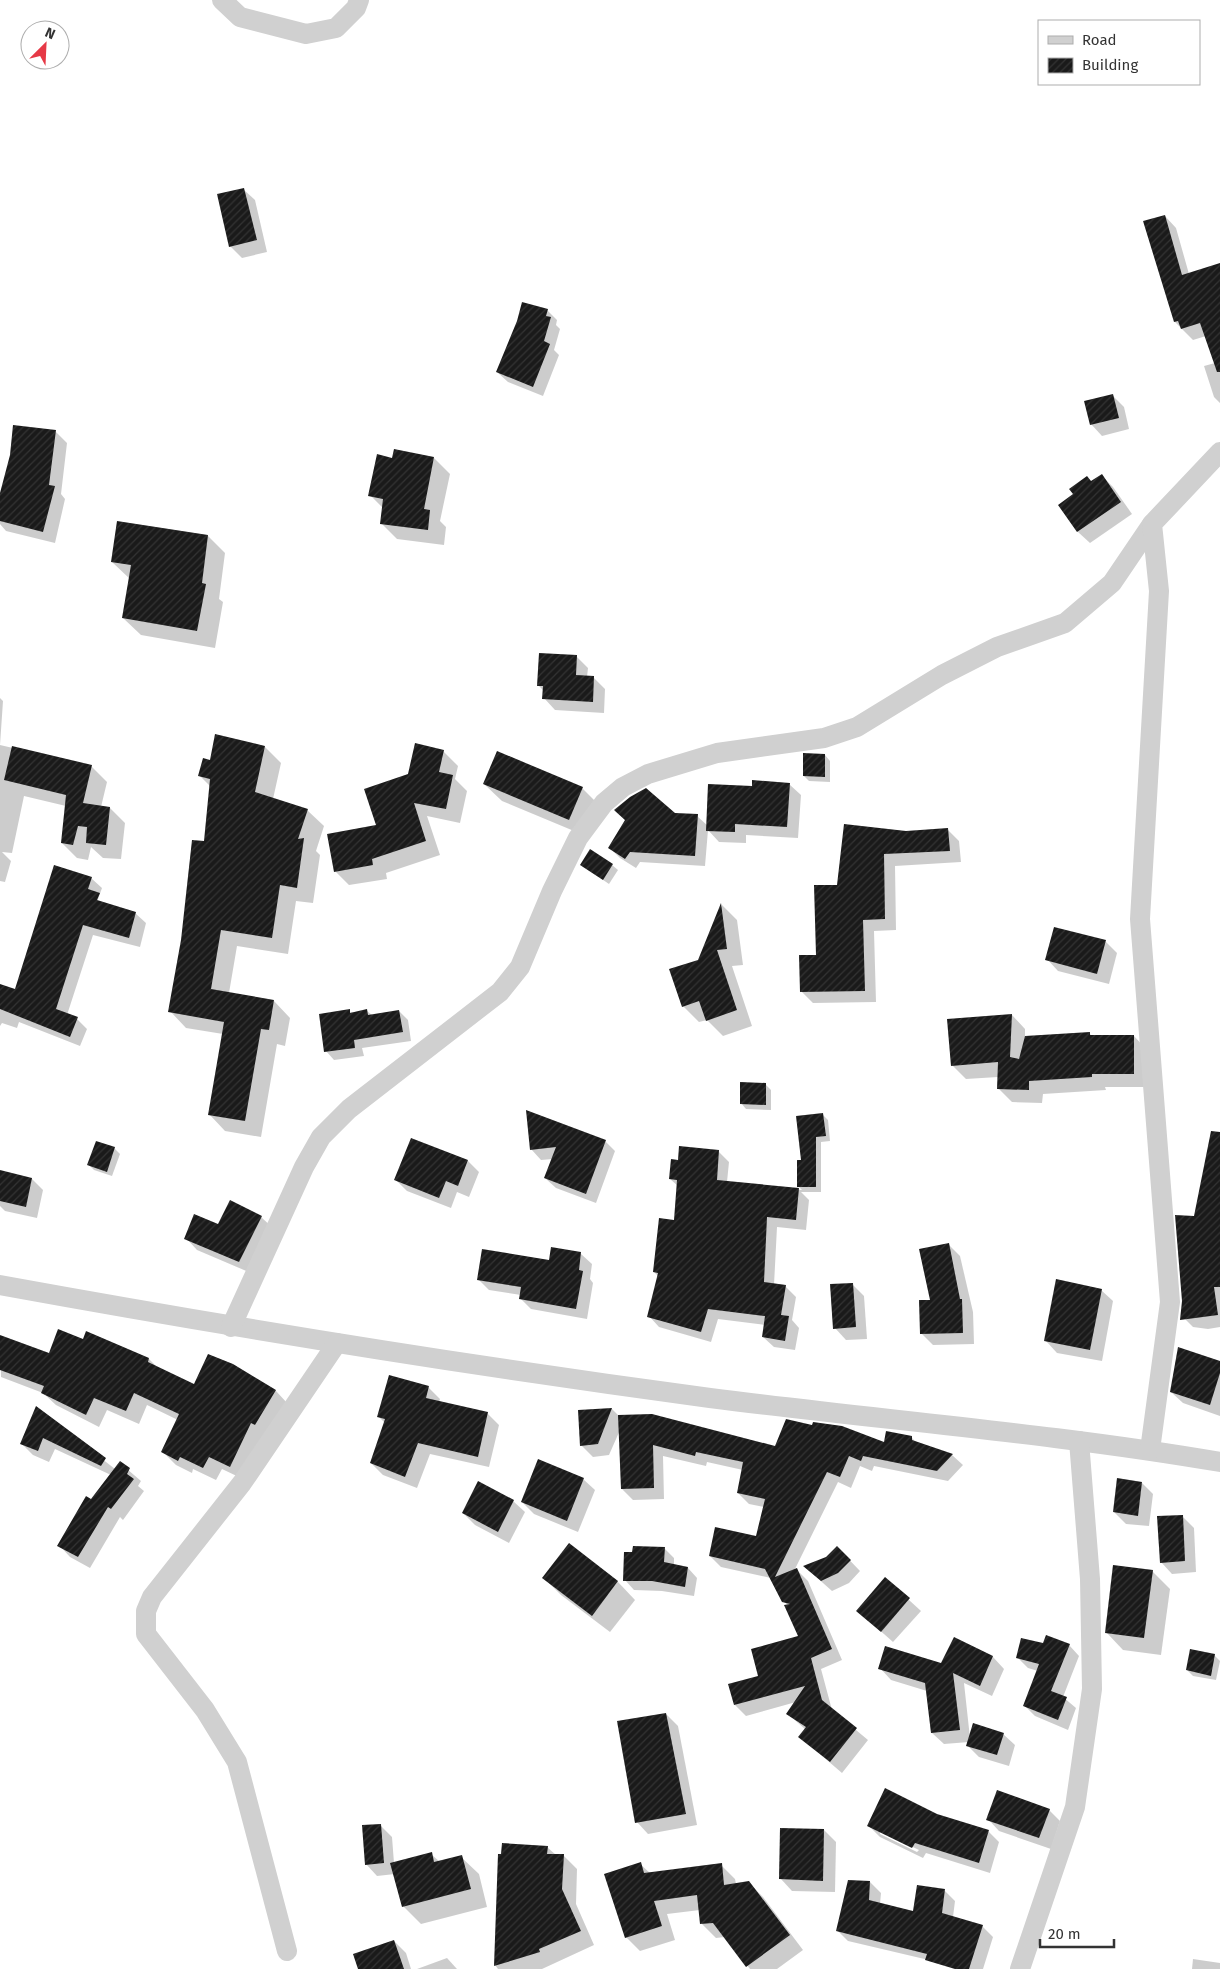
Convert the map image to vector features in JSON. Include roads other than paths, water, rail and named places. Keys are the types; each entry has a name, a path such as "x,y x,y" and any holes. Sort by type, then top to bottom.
{"street":[{"path":"222,0 240,17 306,34 336,28 356,8 359,0"},
{"path":"231,1327 304,1167 321,1137 349,1110 500,992 520,967 552,891 578,838 604,804 623,787 648,774 717,753 824,738 858,727 942,675 997,647 1065,623 1112,584 1152,524 1220,452"},
{"path":"1150,1450 1170,1302 1140,919 1159,591 1152,524"},
{"path":"0,1286 231,1327 711,1398 1079,1440 1220,1462"},
{"path":"286,1951 237,1762 205,1710 146,1634 146,1611 152,1597 242,1483 337,1343"},
{"path":"1020,1969 1075,1807 1092,1689 1090,1579 1079,1440"}]}
